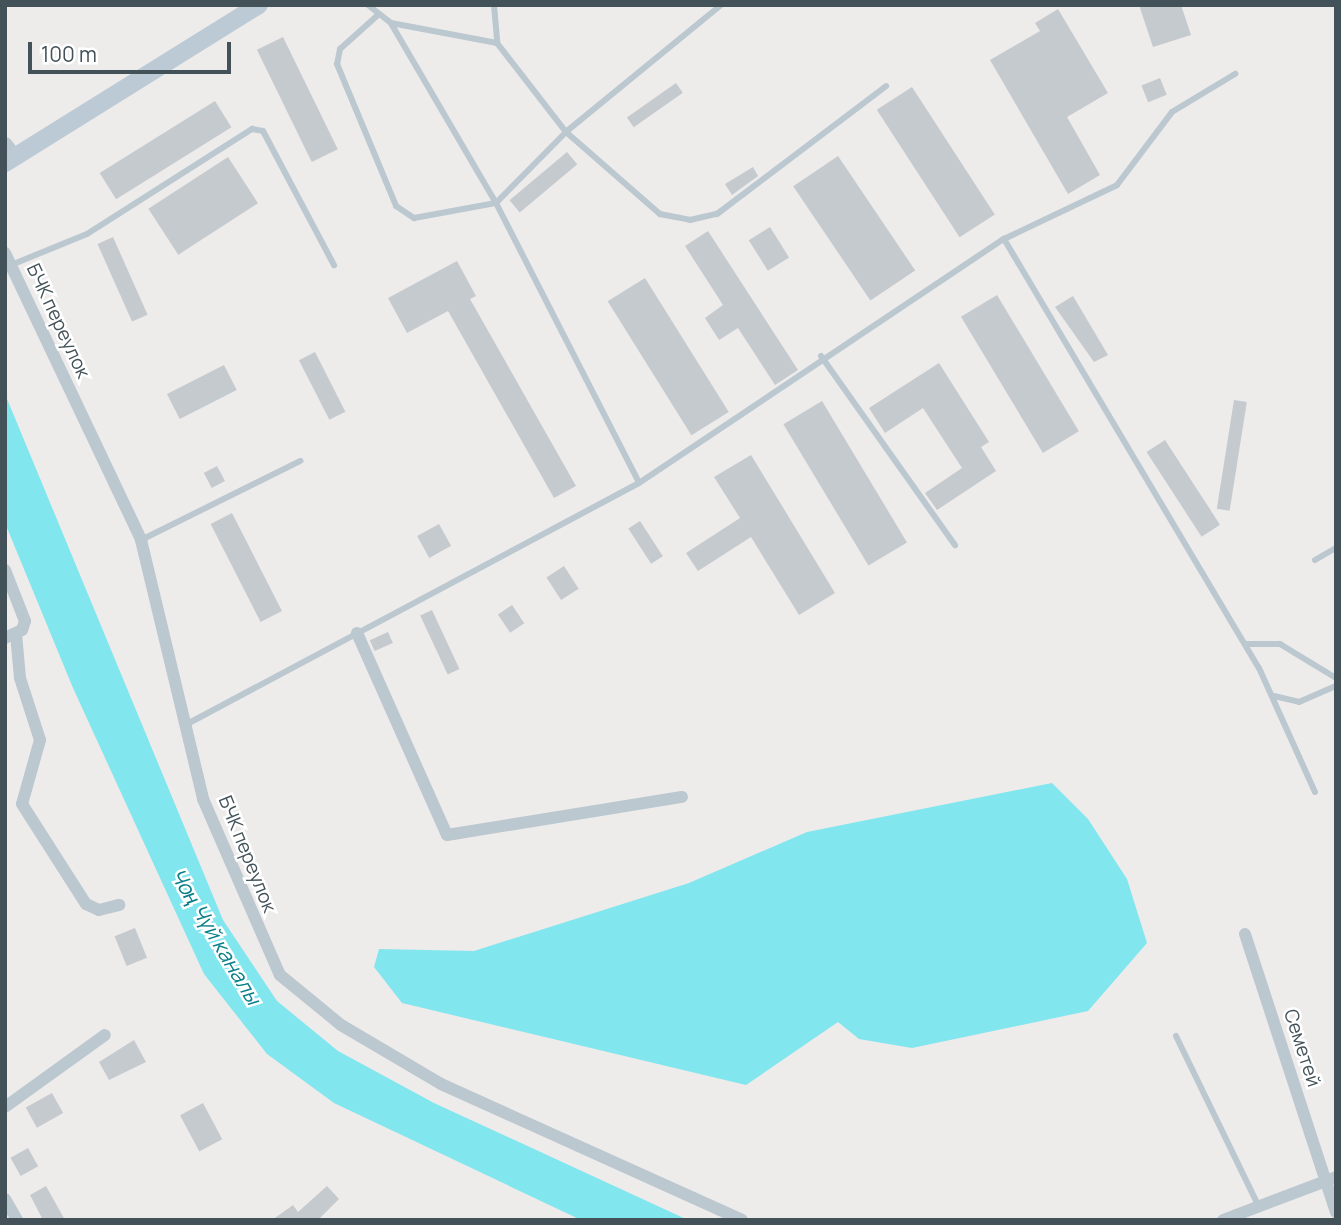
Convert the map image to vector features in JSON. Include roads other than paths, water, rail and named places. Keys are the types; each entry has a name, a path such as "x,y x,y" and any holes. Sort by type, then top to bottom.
{"main road":[{"path":"8,155 259,5"}],"street":[{"name":"БЧК переулок","path":"8,259 141,540 189,723 203,799 280,975 341,1025 441,1084 742,1220"},
{"path":"5,570 24,621 11,636 20,678 40,740 22,804 86,904 99,910 118,905"},
{"path":"357,633 447,835 682,797"},
{"name":"Семетей","path":"1245,934 1330,1178 1336,1213"},
{"path":"5,1107 105,1035"},
{"path":"1223,1220 1257,1203 1330,1178"},
{"path":"5,1199 17,1220"}],"lane":[{"path":"368,5 391,23 496,203 639,483"},
{"path":"494,5 497,43 566,132 660,214 690,220 735,204 886,86"},
{"path":"379,14 340,49 337,64 396,206 414,218 496,203 566,132 721,5"},
{"path":"391,23 497,43"},
{"path":"189,723 639,483 821,356 1004,239 1117,185 1172,112 1234,74"},
{"path":"8,259 87,234 252,129 263,131 334,265"},
{"path":"1004,239 1245,644 1274,696 1315,792"},
{"path":"821,356 955,545"},
{"path":"141,540 300,461"},
{"path":"1315,560 1336,548"},
{"path":"1245,644 1280,644 1336,678"},
{"path":"1274,696 1299,702 1336,686"},
{"path":"1176,1036 1257,1203"}],"water":[{"name":"Чоң Чүй каналы","path":"5,394 223,920 277,1001 338,1051 434,1103 688,1220 581,1220 334,1103 267,1054 204,974 73,688 5,523"},
{"path":"1052,783 1088,819 1127,879 1147,943 1088,1011 912,1048 859,1039 838,1022 746,1085 402,1003 374,967 379,949 474,951 689,883 807,832"}]}
